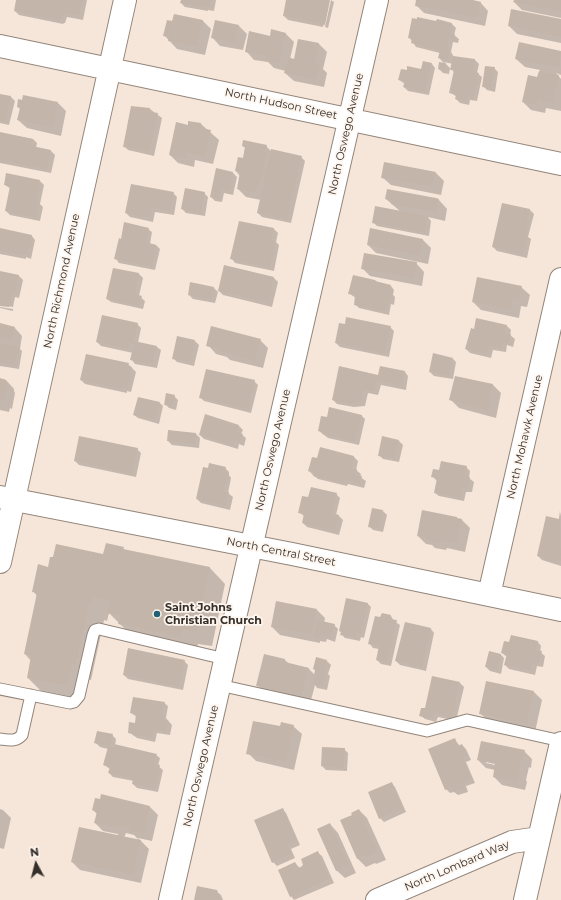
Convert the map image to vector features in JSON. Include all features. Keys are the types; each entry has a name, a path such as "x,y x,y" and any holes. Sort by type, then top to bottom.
{"street":[{"name":"North Richmond Avenue","path":"0,562 7,498 125,0"},
{"name":"North Oswego Avenue","path":"170,900 377,0"},
{"name":"North Hudson Street","path":"0,46 561,164"},
{"name":"North Mohawk Avenue","path":"489,595 561,279"},
{"name":"North Central Street","path":"7,498 251,546 561,610"},
{"path":"525,900 561,742"},
{"name":"North Lombard Way","path":"377,900 512,842 539,838"}],"lane":[{"path":"0,689 70,703 74,702 79,696 93,634 95,630 99,629 226,659"},
{"path":"219,685 427,731 467,720 561,742"},
{"path":"0,739 12,741 18,740 22,735 31,695"}],"building":[{"path":"16,0 83,0 79,16 63,13 62,20 60,19 59,21 14,11"},
{"path":"181,0 211,0 210,7 204,6 204,8 180,3"},
{"path":"286,0 330,0 325,25 283,16"},
{"path":"416,0 473,0 481,2 477,18 415,6"},
{"path":"514,0 561,0 561,12 513,2"},
{"path":"511,9 561,19 561,37 508,26"},
{"path":"174,14 203,20 197,47 168,41 169,37 163,36 167,20 172,21"},
{"path":"417,17 436,21 437,19 452,23 450,33 455,34 454,39 449,38 447,49 450,51 448,60 438,58 440,51 411,43 412,39 408,38 412,18 417,19"},
{"path":"215,20 239,25 235,43 211,38"},
{"path":"271,29 286,33 279,64 264,61 265,56 245,52 249,31 270,36"},
{"path":"298,39 319,43 315,63 320,64 316,80 284,73 288,57 294,59"},
{"path":"519,42 561,51 560,68 515,59"},
{"path":"453,56 475,59 473,71 479,73 474,98 467,97 466,102 455,99 456,95 449,93 454,70 450,70"},
{"path":"423,61 432,63 425,92 403,87 405,81 398,80 401,69 407,70 407,66 421,69"},
{"path":"439,62 446,63 445,71 438,69"},
{"path":"485,66 495,67 491,88 482,87"},
{"path":"539,71 559,75 553,103 538,100 537,105 522,102 528,75 537,77"},
{"path":"0,94 11,96 5,122 0,121"},
{"path":"23,95 58,102 53,128 17,120 20,108 17,107 18,99 22,100"},
{"path":"131,106 150,108 150,112 158,113 150,152 123,147"},
{"path":"188,121 201,123 201,128 211,130 205,157 187,153 186,159 169,155 176,122 188,125"},
{"path":"0,132 33,139 32,146 51,150 47,170 0,160"},
{"path":"243,140 267,145 262,177 255,193 237,189 240,172 235,171 238,157 243,158 245,147 242,146"},
{"path":"271,149 302,156 287,220 257,213"},
{"path":"384,162 436,172 433,187 381,178"},
{"path":"216,168 233,172 229,191 221,190 219,199 210,197"},
{"path":"6,173 40,180 36,201 39,202 36,218 5,211 10,186 4,185"},
{"path":"131,184 174,192 170,211 151,208 150,218 125,213"},
{"path":"185,188 205,192 201,213 181,209"},
{"path":"387,189 439,199 437,213 391,204 392,201 385,199"},
{"path":"502,203 530,209 525,234 528,234 523,255 492,247"},
{"path":"375,206 428,216 425,233 372,223"},
{"path":"239,221 274,228 272,240 276,240 270,268 230,259"},
{"path":"124,222 149,228 146,242 156,245 152,267 114,259 119,238 121,239"},
{"path":"0,228 32,235 28,255 22,254 22,256 0,251"},
{"path":"370,228 423,239 420,256 367,245"},
{"path":"364,253 417,262 414,278 361,269"},
{"path":"224,265 274,277 268,303 218,291"},
{"path":"113,268 139,273 135,294 142,296 139,306 106,299"},
{"path":"0,271 19,275 15,294 12,294 9,307 0,306"},
{"path":"353,275 391,285 389,291 392,292 390,302 388,301 385,312 354,305 355,295 348,294"},
{"path":"477,277 522,286 519,300 513,299 511,310 472,302"},
{"path":"190,282 214,287 211,300 188,295"},
{"path":"102,315 138,323 134,341 157,346 153,365 130,360 134,344 130,343 128,349 96,342"},
{"path":"346,317 391,326 385,354 335,343 339,323 345,324"},
{"path":"476,318 507,325 505,333 511,334 509,344 503,342 502,349 489,346 487,354 465,349 471,328 474,329"},
{"path":"0,323 15,327 12,341 0,338"},
{"path":"211,326 261,339 255,361 221,352 222,350 206,346"},
{"path":"177,336 195,340 190,362 172,359"},
{"path":"0,343 19,347 15,366 0,363"},
{"path":"433,353 453,358 449,376 429,372"},
{"path":"86,354 129,363 128,366 132,367 128,389 123,388 123,390 80,380"},
{"path":"339,366 378,375 380,366 405,371 402,386 377,381 374,392 364,390 361,402 349,404 332,400"},
{"path":"206,369 255,380 248,409 199,398"},
{"path":"455,376 493,384 488,411 449,400"},
{"path":"0,378 6,380 6,383 8,384 4,401 1,401 0,404"},
{"path":"166,393 175,395 172,406 164,405"},
{"path":"138,397 160,402 155,420 133,415"},
{"path":"329,407 362,415 355,442 322,434 323,432 318,431 321,416 327,417"},
{"path":"205,414 239,425 237,432 243,434 240,442 235,441 234,446 199,435"},
{"path":"168,430 196,433 195,444 167,441"},
{"path":"79,436 138,448 132,474 74,461"},
{"path":"382,436 399,440 395,459 378,456"},
{"path":"320,447 354,456 352,468 357,469 356,475 362,476 360,484 344,480 343,483 313,476 314,473 308,471 312,457 317,458"},
{"path":"441,461 467,466 465,476 470,477 468,489 463,488 460,498 434,493 437,478 431,477 433,469 439,470"},
{"path":"209,463 226,467 225,472 228,473 224,491 229,492 226,506 196,499 203,467 208,468"},
{"path":"311,487 337,493 332,513 339,515 335,531 302,523 304,514 298,513 302,496 308,497"},
{"path":"372,508 383,510 379,529 368,527"},
{"path":"422,510 462,519 457,544 439,541 439,543 425,540 426,538 417,536"},
{"path":"560,510 561,561 559,561 559,563 547,561 547,559 537,556 546,516 559,519"},
{"name":"Saint Johns Christian Church","path":"106,543 124,547 123,549 210,567 197,632 183,629 181,637 118,624 120,616 107,613 110,600 94,597 92,606 89,605 76,665 72,664 67,686 27,678 31,656 24,654 37,593 32,592 38,564 48,567 50,557 53,557 56,544 103,554"},
{"path":"346,598 368,603 361,634 357,633 356,638 340,635 341,632 339,631"},
{"path":"276,601 317,609 312,635 271,627"},
{"path":"382,613 391,615 390,619 397,620 387,663 376,660 379,646 368,644 375,616 380,617"},
{"path":"317,620 335,624 331,638 323,636 322,639 313,637"},
{"path":"405,622 431,628 422,668 395,661"},
{"path":"511,635 538,641 536,650 542,651 539,664 533,663 531,671 504,665 507,654 501,653 504,641 509,642"},
{"path":"128,648 185,660 179,687 123,675"},
{"path":"489,651 501,654 497,670 485,667"},
{"path":"264,654 285,659 285,662 309,668 302,696 256,686"},
{"path":"316,657 327,660 325,670 327,671 323,687 312,684 315,670 313,669"},
{"path":"432,676 460,682 452,718 434,713 433,719 419,716 421,708 425,708"},
{"path":"486,681 534,691 527,724 479,714"},
{"path":"133,697 165,702 162,715 164,715 163,719 168,720 166,732 154,729 152,738 128,733 129,722 135,723 136,714 130,713"},
{"path":"253,721 280,726 281,722 294,725 286,762 246,754"},
{"path":"97,731 113,734 110,747 114,747 114,744 157,754 154,764 160,765 155,789 132,784 133,779 108,773 110,767 103,765 108,747 94,743"},
{"path":"455,738 458,746 462,744 468,756 463,758 472,779 463,782 465,788 453,792 451,788 445,790 428,749"},
{"path":"481,741 525,750 518,772 520,773 517,782 493,777 495,764 477,760"},
{"path":"322,747 345,748 344,768 321,766"},
{"path":"392,782 403,809 379,819 368,792"},
{"path":"101,794 150,806 144,834 128,831 129,828 117,825 117,828 94,823 97,812 92,810 95,798 100,799"},
{"path":"283,808 297,841 288,845 292,854 272,863 254,820"},
{"path":"359,809 378,852 367,857 366,855 357,859 340,820 352,815 351,813"},
{"path":"330,823 349,865 336,871 317,829"},
{"path":"79,827 141,840 133,875 71,862"},
{"path":"318,851 330,879 290,897 278,870 295,862 298,868 301,867 303,865 301,859"},
{"path":"197,886 217,890 221,900 194,900"}],"place":[{"name":"Saint Johns Christian Church","path":"157,614"}]}
